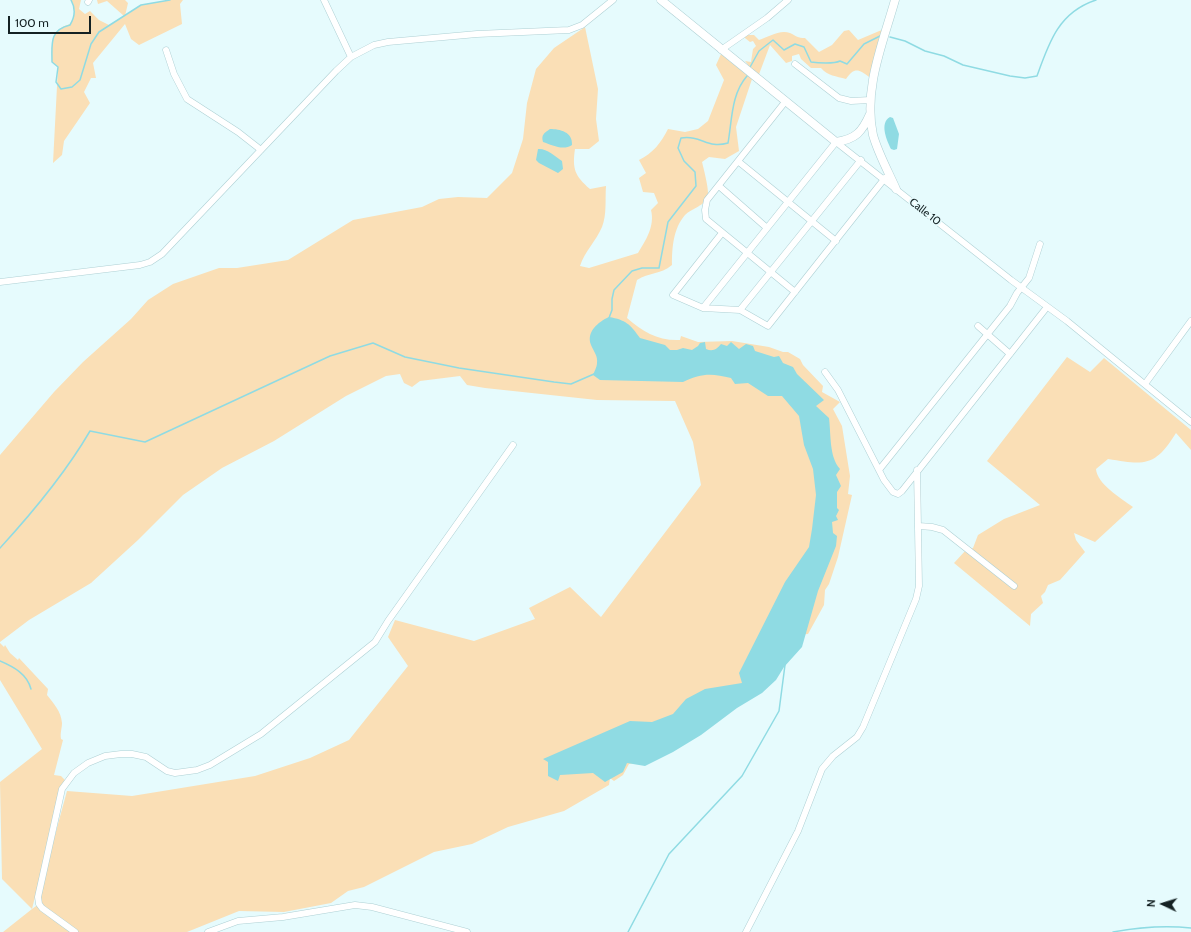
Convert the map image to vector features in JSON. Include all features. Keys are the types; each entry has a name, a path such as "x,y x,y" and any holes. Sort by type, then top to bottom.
{"main road":[{"name":"Calle 10","path":"661,0 836,142"},
{"path":"895,0 872,83 870,114 874,136 896,188"},
{"path":"836,142 854,138 860,133 870,114"}],"street":[{"path":"324,0 352,57"},
{"path":"0,282 140,265 150,262 162,254 336,72 352,57 374,45 388,42 477,34 569,30 582,25 613,0"},
{"path":"721,50 767,18 788,0"},
{"path":"166,50 174,74 187,99 238,132 261,150"},
{"path":"795,64 839,98 851,101 870,100"},
{"path":"786,102 707,200 704,210 706,219 796,292"},
{"path":"703,308 836,142"},
{"name":"Calle 10","path":"836,142 1067,321 1191,422"},
{"path":"740,310 861,160"},
{"path":"738,162 836,241"},
{"path":"722,233 673,295 703,308 740,310 768,326 884,178"},
{"path":"719,186 768,228"},
{"path":"879,470 1010,306 1033,269 1040,244"},
{"path":"825,372 838,390 879,470 893,492 898,494 902,491 917,470 1047,307"},
{"path":"1145,384 1191,321"},
{"path":"978,326 1010,354"},
{"path":"75,932 42,908 39,904 38,896 62,789 74,773 88,763 105,756 132,754 146,756 167,771 184,773 210,765 260,734 375,642 388,621 513,445"},
{"path":"746,932 798,831 822,769 833,756 857,737 884,676 918,592 919,526 917,470"},
{"path":"919,526 943,530 1014,586"},
{"path":"208,932 238,921 283,917 355,905 372,907 467,932"}],"shaded area":[{"path":"71,0 81,0 79,9 85,14 90,11 99,20 109,25 124,16 107,1 98,4 97,0 125,0 128,3 125,16 141,5 170,0 183,0 180,4 182,24 139,45 131,39 125,24 93,63 96,78 91,78 84,92 90,103 64,141 62,155 53,163 58,67 52,62 52,44 53,38 58,30 70,24 73,19 74,10"},
{"path":"585,27 598,89 596,119 599,141 589,149 575,149 574,167 578,176 590,189 606,186 604,222 600,232 580,266 589,268 638,253 647,238 651,227 651,210 658,203 654,193 643,192 639,178 646,173 639,160 656,147 668,129 685,132 698,129 708,121 724,80 716,65 721,54 752,79 736,127 739,151 725,159 709,157 702,162 708,189 707,199 685,215 681,220 673,245 672,265 637,280 627,318 651,335 665,339 680,340 681,336 698,342 732,341 769,347 783,352 788,352 800,359 803,365 823,386 822,392 840,402 833,409 842,426 850,476 848,494 852,495 838,557 829,584 825,590 824,605 808,634 797,635 760,678 640,762 629,764 623,775 614,781 610,778 609,785 564,811 508,827 472,844 434,852 364,887 348,891 331,903 284,912 239,911 187,932 3,932 39,904 46,868 67,791 132,796 255,776 310,758 349,740 408,666 388,637 395,620 474,641 535,619 529,608 570,587 601,617 701,485 693,442 675,401 597,400 485,388 467,385 460,376 420,381 412,387 404,383 400,374 386,376 346,396 274,441 222,468 183,495 138,540 91,583 29,620 0,642 0,455 54,392 83,362 131,319 148,300 173,284 219,268 237,268 288,260 353,220 422,207 439,199 458,197 487,198 512,173 523,139 527,103 536,69 554,48"},
{"path":"884,29 869,77 857,70 852,72 846,79 832,75 826,73 821,68 811,68 801,59 799,54 792,56 792,61 786,63 770,45 758,77 745,61 751,62 753,49 756,46 753,41 750,42 745,38 745,35 754,35 759,40 774,34 786,32 805,38 819,52 832,45 844,31 849,30 858,40"},
{"path":"1067,357 1090,372 1104,358 1191,430 1191,450 1176,433 1169,444 1155,458 1140,462 1108,459 1096,469 1097,475 1105,485 1133,507 1095,542 1074,533 1076,540 1085,552 1060,580 1048,585 1045,592 1041,596 1043,603 1031,614 1030,626 954,563 966,550 973,548 978,535 1004,519 1040,505 987,461"},
{"path":"0,643 4,647 5,645 10,653 18,660 19,658 48,689 47,695 59,711 62,723 61,739 63,740 54,775 61,776 67,782 62,788 32,909 2,879 0,782 42,749 0,680"}],"water":[{"path":"890,117 893,118 899,134 897,149 894,150 891,149 884,128 885,123"},
{"path":"550,129 562,131 568,134 572,141 572,145 569,147 561,147 543,142 542,138 544,134"},
{"path":"538,149 547,151 562,161 563,169 558,173 539,163 536,160"},
{"path":"609,317 627,323 640,338 665,345 670,350 683,348 692,350 700,343 705,342 706,349 711,350 716,349 721,344 727,346 731,342 739,349 746,344 753,346 755,351 774,357 779,356 783,363 793,367 797,374 824,400 816,406 829,418 832,452 836,464 840,469 836,475 841,486 837,492 837,508 839,510 836,516 838,520 832,522 833,533 837,536 836,546 818,591 802,647 784,667 776,680 762,693 737,708 701,735 673,752 645,766 627,763 623,772 605,782 593,773 560,775 558,781 548,776 548,762 543,759 630,721 652,722 673,714 686,699 705,689 742,683 739,673 785,582 809,547 816,495 813,469 804,445 799,416 782,396 768,396 748,383 735,384 731,378 718,375 701,375 683,382 600,380 593,375 597,366 597,361 591,345 590,336 597,325"}],"waterway":[{"path":"71,0 74,10 72,22 70,25 58,30 52,44 52,62 58,67 56,82 61,89 72,87 80,80 91,44 99,32 141,5 170,0"},
{"path":"890,37 905,41 925,51 944,56 963,65 1010,76 1025,78 1037,76 1051,40 1064,20 1083,5 1096,0"},
{"path":"749,69 759,51 773,40 784,50 795,44 804,47 811,62 830,63 840,61 847,64 864,44 880,36"},
{"path":"609,318 612,310 614,290 632,271 642,268 659,268 668,222 696,186 695,172 684,161 678,148 681,138 694,138 715,144 728,143 735,99 747,76"},
{"path":"0,548 48,492 90,431 145,442 330,356 373,343 405,357 459,368 554,382 571,384 594,374"},
{"path":"0,661 23,675 31,689"},
{"path":"628,932 669,854 742,776 779,711 785,665"},
{"path":"1113,932 1152,927 1191,928"}]}
